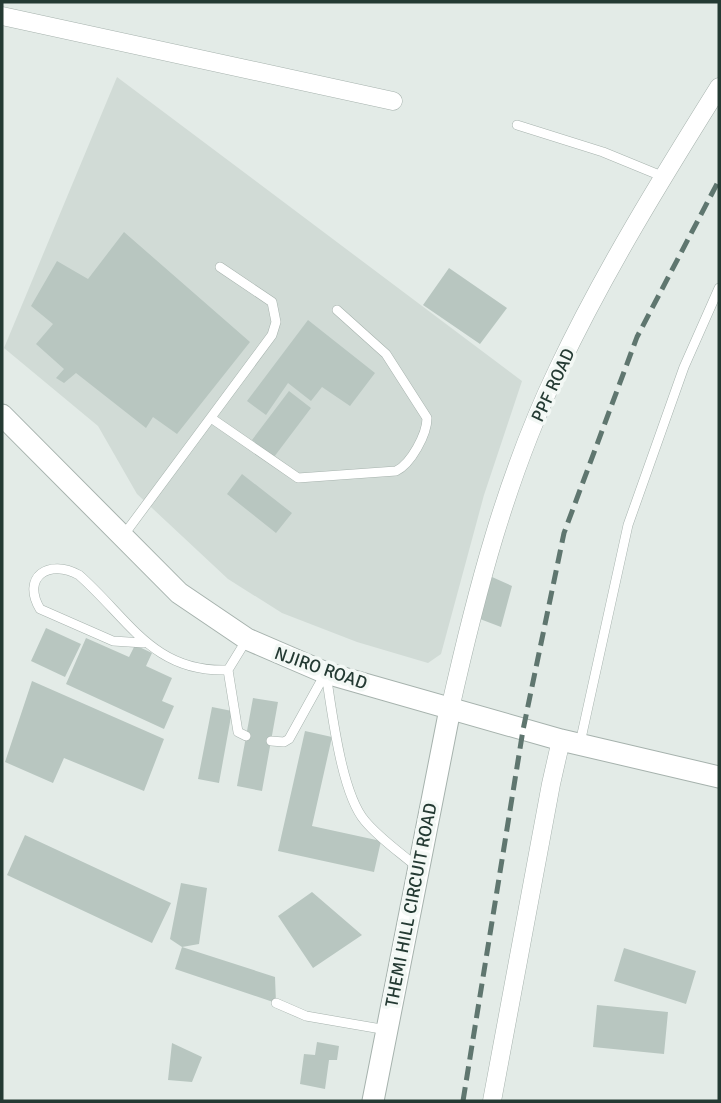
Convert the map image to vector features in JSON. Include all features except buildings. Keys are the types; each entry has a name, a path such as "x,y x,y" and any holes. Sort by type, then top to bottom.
{"street":[{"path":"2,16 393,101"},
{"name":"PPF ROAD","path":"450,709 484,566 527,441 576,334 719,87"},
{"name":"NJIRO ROAD","path":"2,415 179,593 247,639 326,673 570,742 719,778"},
{"name":"THEMI HILL CIRCUIT ROAD","path":"373,1101 450,709"},
{"path":"492,1101 551,784 570,742"}],"lane":[{"path":"517,125 603,152 665,177"},
{"path":"123,537 272,335 276,322 272,302 220,267"},
{"path":"570,742 628,525 684,368 719,288"},
{"path":"211,418 298,478 371,474 403,467 427,429 427,418 386,354 337,310"},
{"path":"144,643 113,641 40,609 34,599 34,586 42,572 53,567 68,569 79,575 144,643 188,666 209,671 228,670"},
{"path":"246,736 238,732 228,670 247,639"},
{"path":"271,741 284,742 289,739 326,673"},
{"path":"326,673 336,732 356,806 365,821 418,869"},
{"path":"276,1003 306,1016 387,1030"}],"shaded area":[{"path":"117,77 522,381 484,495 441,654 428,663 357,642 282,613 228,579 137,494 98,426 4,348"}],"railway":[{"path":"463,1101 523,730 564,533 637,337 719,180"}]}
